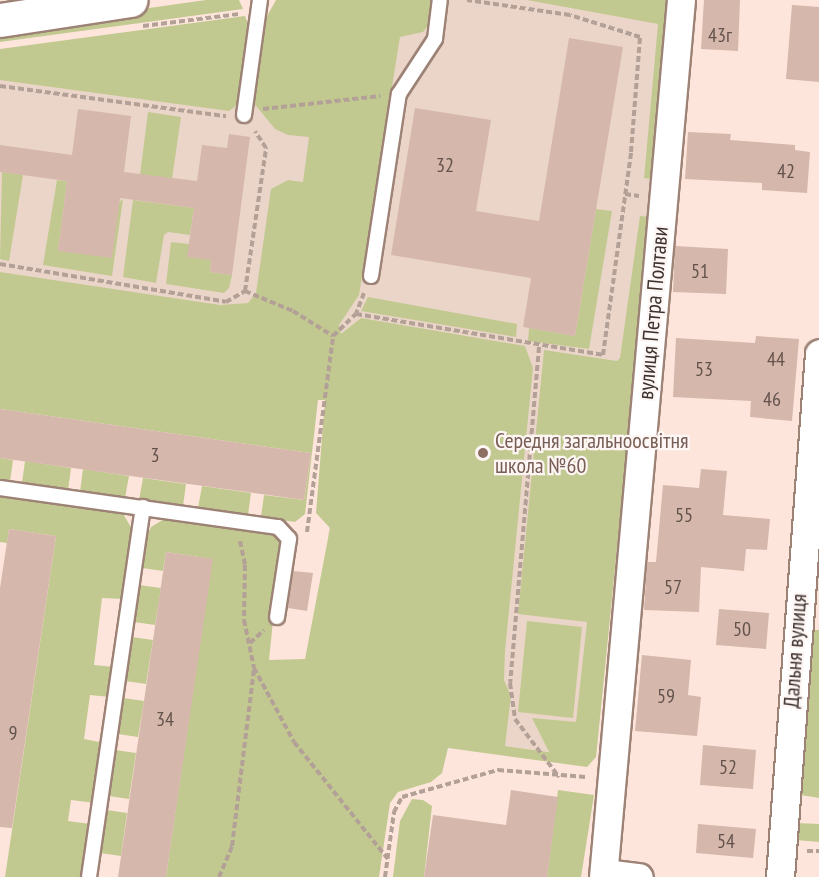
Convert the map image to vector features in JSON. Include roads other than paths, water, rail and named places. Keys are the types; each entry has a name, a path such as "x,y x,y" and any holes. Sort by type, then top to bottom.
{"street":[{"name":"вулиця Петра Полтави","path":"604,875 681,0"},
{"path":"0,20 117,1"},
{"name":"Дальня вулиця","path":"780,877 808,613 819,353"},
{"path":"604,875 639,877"}],"lane":[{"path":"245,113 260,0"},
{"path":"371,276 399,94 435,39 440,0"},
{"path":"0,488 278,527 289,539 278,617"},
{"path":"89,877 142,507"}],"place":[{"name":"Середня загальноосвітня школа №60","path":"483,453"}]}
